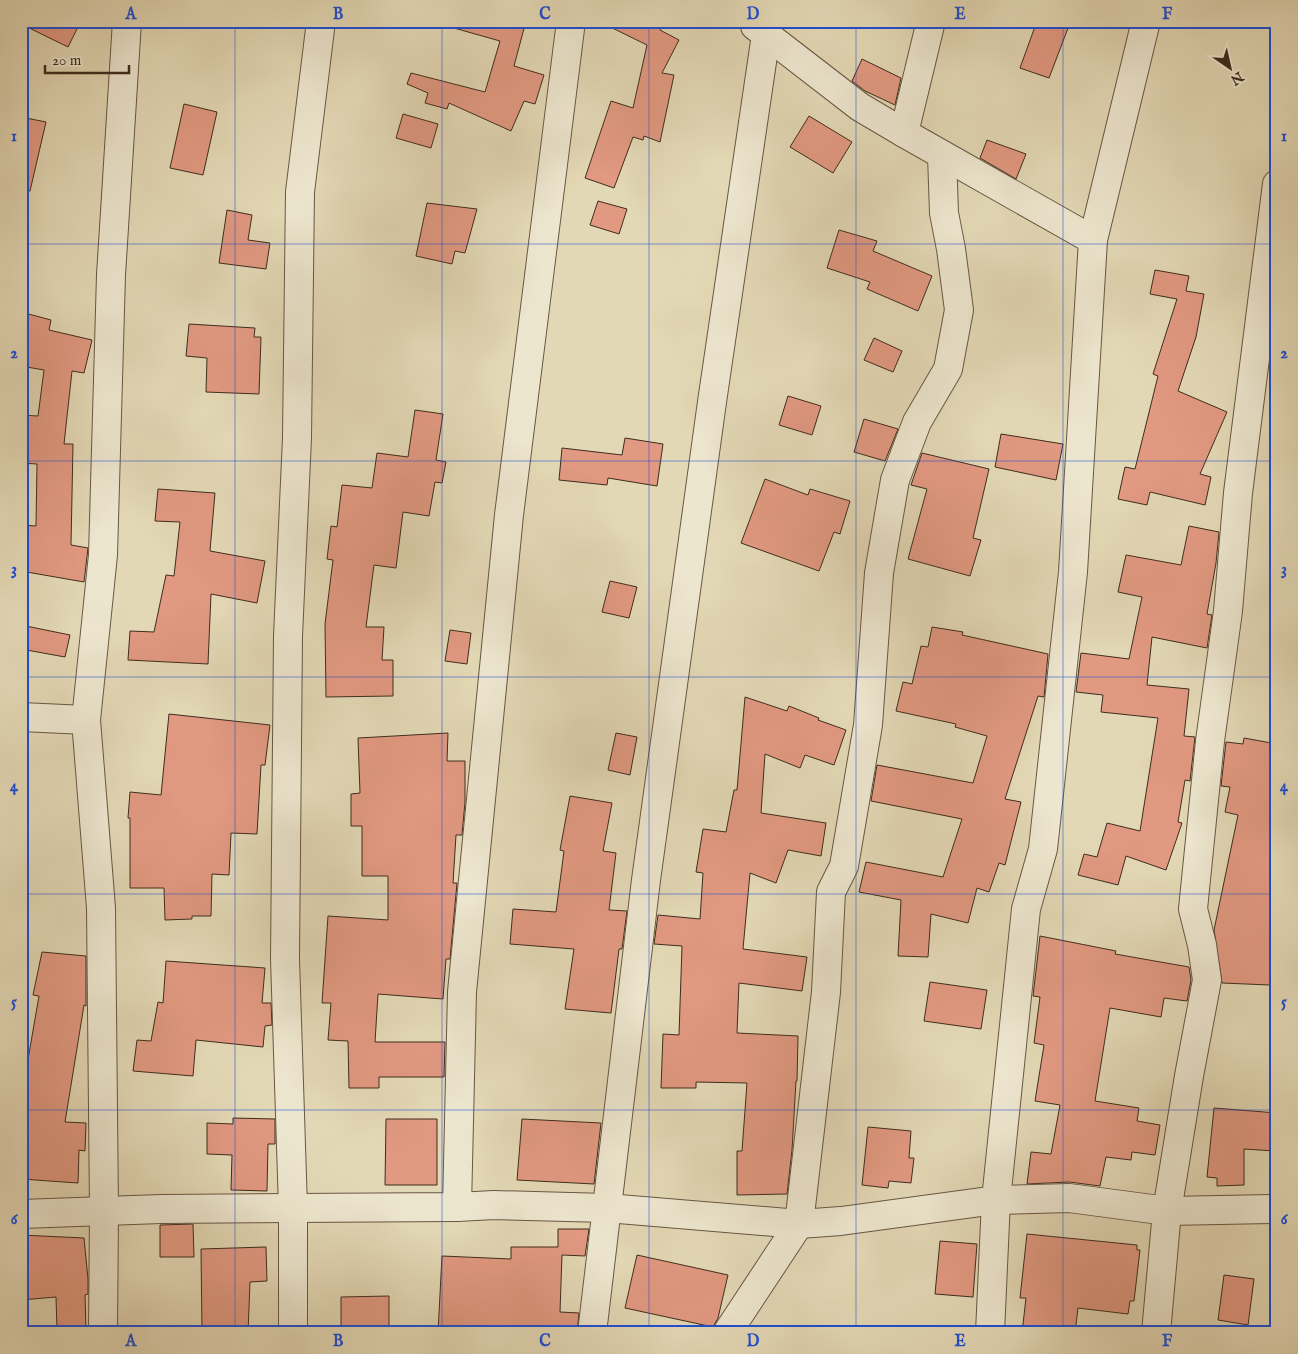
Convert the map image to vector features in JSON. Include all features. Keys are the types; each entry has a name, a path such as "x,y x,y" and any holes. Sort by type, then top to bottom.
{"street":[{"path":"103,1333 104,1210 101,908 86,720 103,555 111,275 128,21"},
{"path":"293,1333 293,1208 285,958 288,636 297,438 300,192 321,21"},
{"path":"457,1207 463,982 509,515 571,21"},
{"path":"904,133 931,21"},
{"path":"990,1333 996,1200 1026,909 1043,849 1074,572 1093,240 1146,21"},
{"path":"762,26 860,107 1093,240"},
{"path":"592,1333 647,870 762,26"},
{"path":"726,1333 800,1224 826,992 831,892 844,866 868,725 879,573 893,489 917,422 948,369 959,310 944,213 942,155"},
{"path":"1156,1333 1167,1211 1207,980 1202,945 1192,909 1210,741 1228,611 1238,493 1277,184"},
{"path":"21,718 86,720"},
{"path":"21,1214 104,1210 457,1207 494,1205 607,1208 800,1224 841,1221 996,1200 1069,1198 1167,1211 1277,1209"}],"building":[{"path":"21,21 81,21 68,47 21,24"},
{"path":"455,21 526,21 514,66 544,75 535,104 524,101 511,131 449,103 447,109 425,103 428,93 407,84 411,73 485,92 500,41 454,28"},
{"path":"598,21 664,21 660,30 679,40 662,73 674,75 660,142 644,136 643,140 633,137 614,188 585,178 611,101 633,108 647,45"},
{"path":"1037,21 1048,21 1068,28 1049,78 1020,68"},
{"path":"862,59 901,78 895,105 865,91 852,81"},
{"path":"184,104 217,112 203,175 170,168"},
{"path":"403,114 438,124 431,148 396,138"},
{"path":"809,116 852,142 833,173 790,147"},
{"path":"21,117 46,122 30,191 21,190"},
{"path":"987,140 1026,154 1016,179 980,158"},
{"path":"598,201 627,209 619,234 590,225"},
{"path":"427,203 477,209 465,253 455,251 452,264 416,256"},
{"path":"227,210 252,215 248,240 270,243 266,269 219,263"},
{"path":"839,230 877,241 873,251 932,276 918,311 867,289 870,282 827,268"},
{"path":"1155,270 1189,276 1186,291 1204,294 1196,337 1178,391 1227,412 1200,474 1211,477 1205,505 1150,492 1147,505 1118,499 1125,467 1135,469 1158,376 1153,374 1177,299 1150,294"},
{"path":"21,312 51,320 49,330 92,340 84,373 72,371 64,444 73,444 71,545 88,548 84,582 21,571 21,525 36,526 37,464 21,463 21,415 38,416 44,370 21,366"},
{"path":"189,324 255,328 254,337 261,337 259,394 206,392 207,358 186,356"},
{"path":"874,338 902,351 893,372 864,360"},
{"path":"788,396 821,406 812,435 779,425"},
{"path":"415,410 443,414 436,460 446,462 442,483 435,482 429,516 403,512 396,568 374,565 366,627 384,627 382,660 393,660 393,696 326,697 325,624 333,560 327,559 331,526 337,527 342,485 372,488 377,453 408,457"},
{"path":"864,419 898,429 885,461 854,452"},
{"path":"1001,434 1063,444 1056,480 995,467"},
{"path":"625,438 663,444 657,486 608,478 607,485 559,480 562,448 622,455"},
{"path":"922,453 989,469 973,538 981,540 970,576 908,559 927,489 911,485"},
{"path":"765,479 808,495 810,489 850,501 840,534 834,532 819,571 741,543"},
{"path":"158,489 215,493 210,551 265,561 257,603 211,594 208,664 128,660 130,631 154,632 166,575 174,576 180,522 155,521"},
{"path":"1189,526 1219,532 1216,563 1207,614 1212,615 1207,648 1152,637 1147,685 1189,689 1184,736 1195,737 1190,781 1185,780 1178,822 1182,823 1166,870 1126,856 1118,885 1078,875 1084,854 1097,857 1107,823 1140,831 1158,718 1101,712 1103,695 1076,692 1081,653 1129,659 1142,597 1118,592 1126,555 1181,565"},
{"path":"610,581 637,587 629,618 602,612"},
{"path":"21,625 70,635 65,657 21,649"},
{"path":"932,627 963,632 962,635 1048,654 1044,697 1038,696 1005,799 1021,802 1005,865 999,863 989,892 977,888 968,923 931,914 928,957 898,956 901,900 859,892 866,862 943,877 962,819 871,801 877,765 973,783 987,736 955,727 956,724 896,711 903,682 912,684 921,646 928,647"},
{"path":"450,630 471,633 467,664 445,661"},
{"path":"745,697 787,711 789,706 819,718 818,720 846,730 834,765 805,755 800,768 765,754 761,813 826,823 821,856 788,850 776,883 750,873 743,949 807,957 802,991 739,983 737,1033 798,1036 797,1081 787,1194 737,1195 737,1151 742,1151 747,1083 696,1082 696,1088 661,1088 663,1034 679,1035 682,946 654,944 658,915 700,919 703,873 696,872 703,829 726,832 734,790 737,790"},
{"path":"169,714 270,725 265,765 261,765 257,834 231,833 229,875 212,874 211,916 192,916 192,919 165,920 164,888 130,888 130,818 128,818 130,792 161,795"},
{"path":"448,733 447,761 465,761 465,802 462,835 456,835 453,883 457,883 450,959 446,959 443,999 378,994 375,1042 445,1042 444,1077 379,1077 379,1088 349,1088 348,1041 328,1040 331,1003 322,1003 328,916 388,920 388,876 362,876 362,826 351,826 351,794 360,793 358,738"},
{"path":"616,733 637,737 630,775 608,770"},
{"path":"1244,738 1277,744 1277,895 1273,911 1270,985 1222,983 1214,930 1238,815 1225,812 1230,787 1221,786 1226,742 1243,744"},
{"path":"570,796 612,803 603,851 616,853 609,910 627,911 622,949 619,949 611,1013 565,1009 574,949 510,944 513,909 556,912 564,851 560,850"},
{"path":"1040,936 1116,951 1115,954 1189,967 1191,980 1187,1001 1164,998 1161,1017 1110,1008 1095,1101 1139,1108 1137,1121 1160,1125 1155,1155 1132,1152 1131,1160 1106,1157 1100,1186 1069,1182 1027,1184 1031,1152 1051,1154 1060,1105 1035,1101 1044,1045 1034,1043 1040,997 1033,996"},
{"path":"42,952 86,956 86,1006 84,1005 65,1122 86,1123 85,1151 79,1150 78,1183 21,1179 26,1101 21,1100 39,996 33,995"},
{"path":"166,961 265,968 262,1003 271,1003 272,1025 265,1026 263,1047 196,1040 193,1076 133,1071 137,1040 151,1041 158,1002 163,1003"},
{"path":"930,982 987,990 981,1029 924,1021"},
{"path":"1214,1108 1277,1113 1274,1151 1244,1149 1244,1185 1217,1186 1217,1178 1207,1177"},
{"path":"233,1118 275,1119 275,1144 268,1144 267,1191 231,1190 232,1155 207,1154 207,1123 233,1124"},
{"path":"386,1119 437,1119 437,1185 385,1185"},
{"path":"522,1119 601,1123 594,1184 517,1180"},
{"path":"868,1127 911,1131 909,1158 914,1158 911,1183 889,1181 888,1188 862,1185"},
{"path":"193,1224 194,1257 160,1257 160,1225"},
{"path":"558,1229 589,1229 585,1256 562,1255 560,1312 579,1313 577,1333 438,1333 442,1256 511,1259 511,1247 558,1247"},
{"path":"1027,1234 1137,1245 1137,1250 1140,1250 1134,1301 1130,1301 1128,1314 1078,1308 1075,1333 1022,1333 1026,1298 1020,1298"},
{"path":"21,1235 84,1238 88,1279 88,1294 85,1295 86,1329 57,1330 56,1297 21,1300"},
{"path":"940,1241 977,1244 973,1297 935,1294"},
{"path":"266,1247 267,1281 250,1282 248,1333 202,1333 201,1249"},
{"path":"637,1255 728,1275 718,1318 713,1327 625,1308"},
{"path":"1224,1275 1254,1279 1248,1325 1218,1320"},
{"path":"389,1296 389,1330 341,1331 341,1297"}]}
